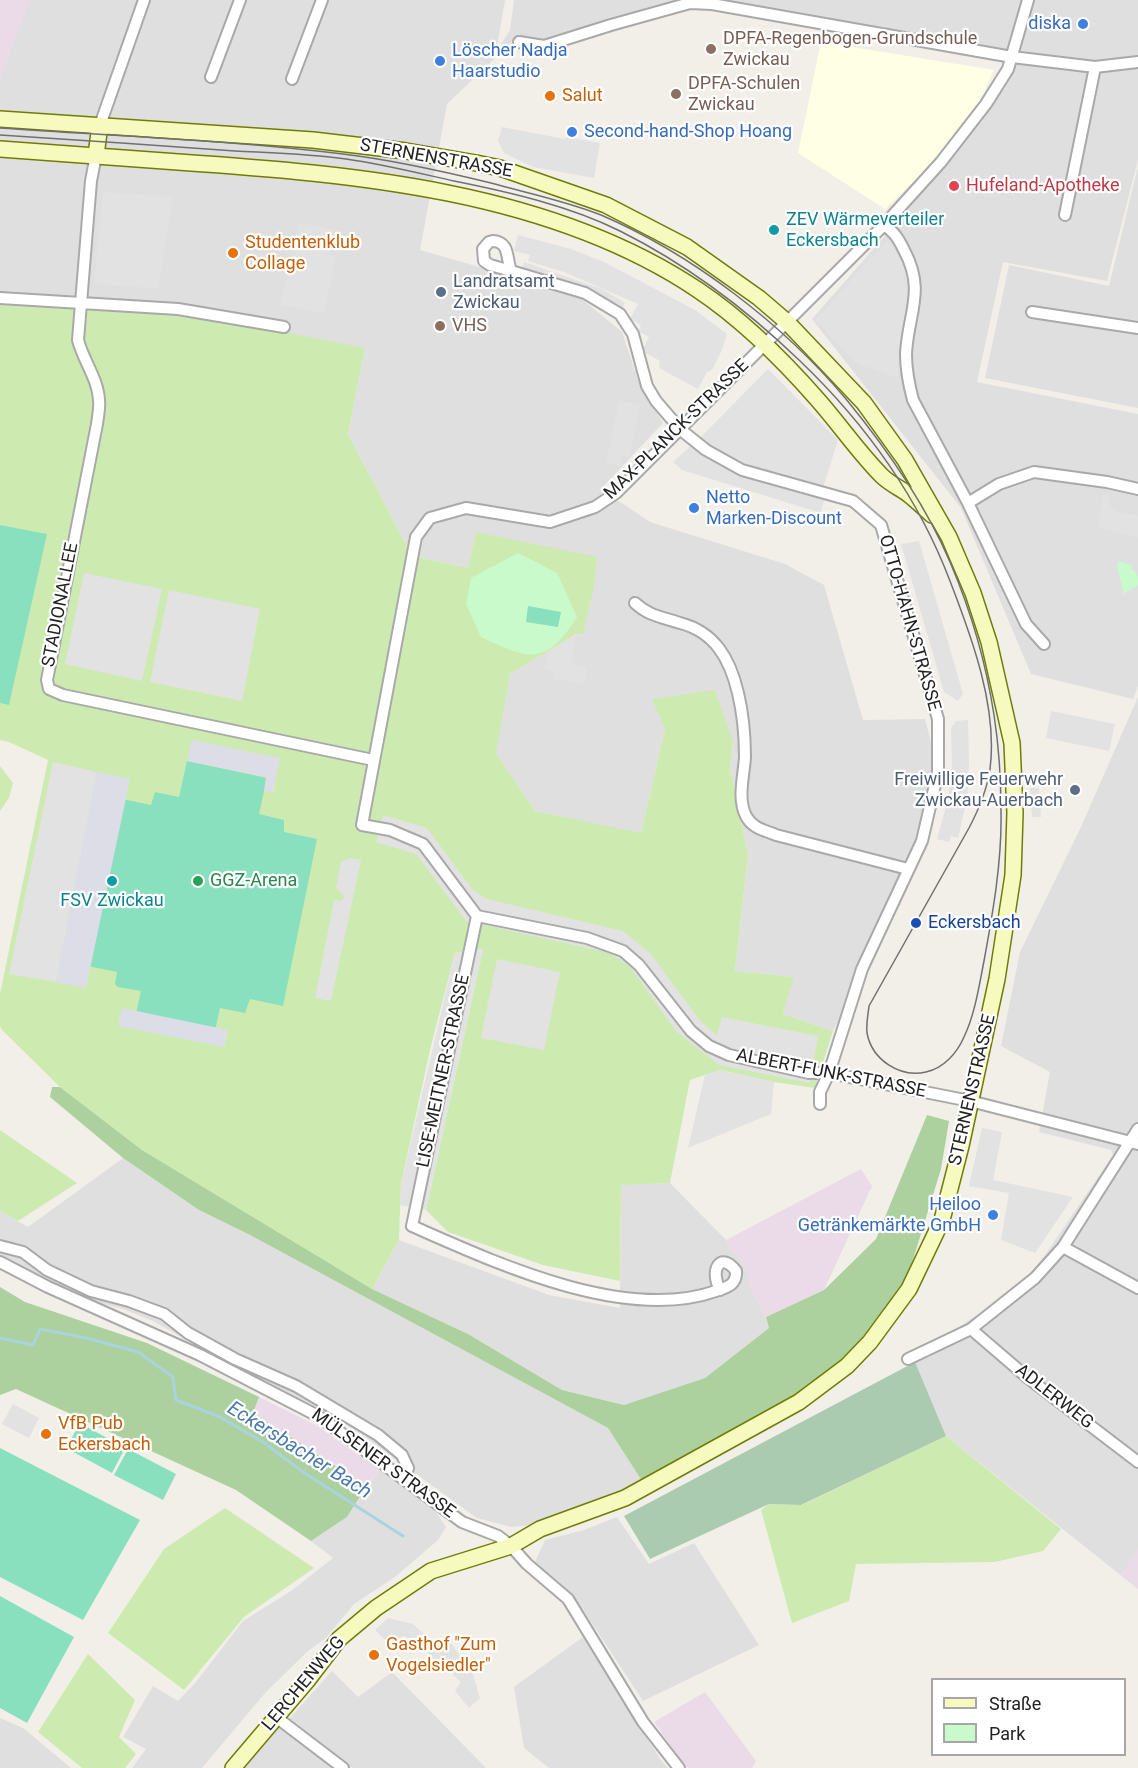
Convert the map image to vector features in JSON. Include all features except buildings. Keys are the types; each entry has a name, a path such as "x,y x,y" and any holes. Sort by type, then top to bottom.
{"street":[{"path":"80,303 91,181 100,125 144,0"},
{"path":"211,76 240,0"},
{"path":"292,79 322,0"},
{"name":"MAX-PLANCK-STRASSE","path":"477,916 423,844 390,830 362,825 416,537 430,518 466,508 550,522 595,507 616,493 884,225 941,162 986,104 1008,69 1028,0"},
{"path":"519,42 544,46 611,24 690,3 732,8 1012,57 1095,67 1138,62"},
{"path":"1065,215 1095,67"},
{"name":"STERNENSTRASSE","path":"0,119 336,142 406,151 500,168 606,205 648,225 687,248 759,297 787,322 864,403 905,460 949,537 973,594 989,642 1012,743 1013,875 997,979 942,1220 909,1288 870,1342 847,1366 799,1402 625,1498 540,1529 511,1546"},
{"name":"STERNENSTRASSE","path":"0,149 296,170 365,179 437,192 552,219 595,234 661,268 699,291 765,344 819,401 884,479 908,494 924,508 949,537"},
{"path":"884,225 896,234 913,266 916,295 906,353 908,382 913,400 968,503 1026,624 1044,644"},
{"name":"OTTO-HAHN-STRASSE","path":"511,271 585,293 620,314 633,334 647,386 681,430 715,456 742,470 853,501 881,525 938,719 938,772 922,841 862,969 829,1073 820,1092 820,1104"},
{"path":"0,297 178,309 284,327"},
{"name":"STADIONALLEE","path":"80,303 78,340 95,380 99,407 46,680 49,689 63,695 373,760"},
{"path":"1032,312 1138,328"},
{"path":"968,503 999,484 1034,472 1107,482 1138,489"},
{"path":"635,603 646,614 696,627 709,637 727,659 738,693 744,729 741,799 746,815 755,827 776,835 908,869"},
{"name":"ALBERT-FUNK-STRASSE","path":"477,916 587,938 623,951 639,965 691,1031 709,1046 741,1057 809,1073 829,1073 970,1101 1135,1143"},
{"name":"LISE-MEITNER-STRASSE","path":"477,916 412,1226 500,1264 592,1292 644,1299 676,1300 702,1296 720,1290"},
{"path":"908,1359 971,1329 1035,1278 1063,1247 1135,1143 1138,1129"},
{"path":"0,1246 23,1252 47,1270 91,1291 129,1301 164,1314 189,1333 236,1359 296,1386 378,1435 402,1455 408,1468 405,1479"},
{"path":"1063,1247 1138,1288"},
{"name":"MÜLSENER STRASSE","path":"0,1263 200,1355 318,1416 462,1522 498,1536 568,1599 643,1722 679,1768"},
{"name":"ADLERWEG","path":"971,1329 1028,1378 1138,1462"},
{"name":"LERCHENWEG","path":"233,1768 339,1639 376,1608 431,1571 511,1546"},
{"path":"276,1717 343,1768"}],"shaded area":[{"path":"0,0 505,0 495,58 447,104 420,250 577,295 622,332 639,383 663,423 601,489 650,522 785,564 824,585 863,720 925,719 934,754 933,813 916,869 833,1031 783,1014 793,977 735,971 748,855 730,767 733,742 665,729 641,834 535,811 495,754 510,674 578,633 476,532 468,568 412,556 348,434 365,348 0,303"},
{"path":"0,0 30,0 0,80"},
{"path":"514,0 1138,0 1138,160 1107,281 1003,262 977,382 1138,414 1138,686 1133,699 1031,674 961,508 812,319 982,121 1008,52 690,2 543,43 498,49 510,30"},
{"path":"821,42 994,70 977,107 927,169 885,209 798,153"},
{"path":"502,127 600,143 594,178 533,167 504,153 498,141"},
{"path":"1138,166 1138,408 985,378 1009,265 1109,286"},
{"path":"103,192 173,197 158,289 94,283"},
{"path":"299,223 335,230 329,255 336,258 324,313 280,305"},
{"path":"518,235 571,249 604,262 695,310 727,334 712,370 707,372 698,389 659,368 660,361 642,351 649,337 638,331 641,325 630,319 638,304 564,272 528,261 530,255 514,251"},
{"path":"887,240 910,272 897,378 854,362 815,320"},
{"path":"524,262 602,289 625,303 621,310 522,270"},
{"path":"768,369 838,440 823,488 724,457 699,439"},
{"path":"619,401 640,405 630,457 622,456 620,466 606,463"},
{"path":"692,445 720,466 824,499 821,513 682,470 673,462"},
{"path":"1103,494 1109,495 1109,504 1115,511 1138,516 1138,537 1098,528"},
{"path":"919,541 963,694 958,701 944,692 901,544"},
{"path":"84,573 162,589 142,681 65,664"},
{"path":"169,590 260,609 242,701 150,682"},
{"path":"576,634 572,664 587,667 584,684 553,679 554,671 544,669 549,651"},
{"path":"1138,697 1138,1589 946,1436 911,1353 953,1331 1022,1284 1045,1255 1113,1155 1111,1150 1039,1132 1050,1072 1001,1046 1020,952 1081,827"},
{"path":"1051,711 1115,724 1109,751 1046,738"},
{"path":"968,720 967,798 958,838 951,836 949,842 937,839 948,800 952,766 951,728 956,721"},
{"path":"192,740 280,758 273,793 264,791 266,777 187,761"},
{"path":"53,762 97,772 56,982 9,974"},
{"path":"97,772 130,779 86,988 56,982"},
{"path":"1030,788 1039,788 1041,817 1032,817"},
{"path":"383,815 427,828 473,890 487,899 623,931 651,954 701,1022 717,1035 722,1017 818,1036 810,1083 719,1065 676,1031 631,968 610,953 466,921 416,854 376,842"},
{"path":"350,858 361,860 331,1001 315,998 334,900 342,901 344,896 336,888 341,862"},
{"path":"483,949 426,1210 400,1205 401,1184 455,953"},
{"path":"497,959 560,972 544,1050 481,1038"},
{"path":"122,1008 228,1030 224,1047 118,1026"},
{"path":"720,1070 774,1082 771,1114 688,1148 705,1075"},
{"path":"982,1128 1002,1132 993,1180 1073,1197 1035,1253 1001,1240 1009,1193 969,1186"},
{"path":"123,1158 199,1210 250,1235 608,1428 642,1481 622,1492 533,1525 511,1527 477,1518 361,1434 321,1409 209,1353 153,1321 123,1309 73,1296 0,1257 0,1211 28,1227"},
{"path":"861,1169 872,1186 824,1290 766,1317 750,1286 749,1276 738,1255 732,1252 726,1240"},
{"path":"670,1183 726,1240 732,1252 738,1255 749,1276 750,1286 766,1317 769,1328 705,1378 624,1405 562,1390 468,1334 372,1289 399,1240 549,1295 620,1308 621,1184"},
{"path":"915,1362 946,1436 801,1505 769,1504 650,1559 624,1516"},
{"path":"259,1397 316,1425 379,1470 367,1486 253,1413"},
{"path":"13,1404 39,1418 29,1438 2,1424"},
{"path":"379,1470 436,1512 446,1527 438,1540 395,1577 354,1604 326,1638 308,1651 266,1692 202,1768 132,1768 146,1749 123,1737 153,1686 178,1701 196,1682 243,1621 291,1591 333,1558 311,1541 347,1517"},
{"path":"617,1517 649,1564 694,1543 759,1645 643,1701 580,1605 535,1562 545,1540 584,1530"},
{"path":"1138,1550 1138,1589 1120,1574"},
{"path":"388,1618 413,1624 432,1641 450,1642 473,1674 480,1698 469,1708 455,1691 461,1682 449,1671 445,1674 424,1648 404,1636 388,1643 375,1630"},
{"path":"583,1637 668,1768 549,1768 524,1748 514,1687"},
{"path":"332,1671 358,1697 392,1672 486,1768 352,1768 289,1719"},
{"path":"705,1692 756,1761 752,1768 688,1768 654,1722"},
{"path":"0,1718 23,1728 71,1768 0,1768"},
{"path":"282,1724 338,1768 242,1768"}],"green space":[{"path":"0,303 192,314 365,348 348,434 412,556 468,568 476,532 597,557 594,586 583,634 578,633 510,674 496,754 535,811 641,833 665,729 652,699 715,690 733,742 730,767 748,855 735,971 794,977 783,1014 833,1031 815,1088 720,1070 690,1080 670,1183 621,1185 620,1281 543,1265 448,1232 426,1210 483,949 455,953 430,1050 401,1184 399,1240 372,1289 142,1150 60,1087 2,1030 0,994 48,760 0,740"},
{"path":"0,525 47,534 9,705 0,703"},
{"path":"518,553 557,573 577,617 556,644 546,651 535,654 524,654 481,637 466,604 471,578"},
{"path":"1118,561 1132,565 1131,569 1138,577 1138,585 1124,594 1118,574"},
{"path":"528,606 561,612 558,627 526,622"},
{"name":"GGZ-Arena","path":"187,761 267,778 259,814 284,820 284,832 317,839 283,1006 250,999 245,1013 220,1008 213,1040 134,1023 141,991 118,987 115,984 117,972 83,965 117,798 151,805 155,792 179,797"},
{"path":"0,766 13,783 9,798 0,811"},
{"path":"52,1087 60,1087 142,1150 372,1289 468,1334 562,1390 624,1405 705,1378 769,1328 766,1317 824,1290 876,1239 927,1115 949,1121 941,1169 912,1263 903,1284 863,1339 838,1365 781,1405 642,1481 608,1428 250,1235 199,1210 123,1158 50,1097"},
{"path":"0,1130 77,1183 18,1221 0,1211"},
{"path":"0,1287 25,1302 147,1343 259,1397 253,1413 367,1486 347,1517 311,1541 236,1490 16,1389 0,1395"},
{"path":"80,1423 125,1448 112,1473 66,1448"},
{"path":"946,1436 1061,1529 1043,1551 995,1562 856,1564 849,1601 792,1623 761,1510 769,1504 802,1505"},
{"path":"0,1448 140,1520 83,1620 0,1577"},
{"path":"128,1449 176,1474 163,1500 114,1475"},
{"path":"225,1508 314,1568 244,1617 184,1690 108,1633 164,1549"},
{"path":"0,1596 74,1637 27,1723 0,1708"},
{"path":"88,1654 135,1700 119,1737 136,1754 125,1768 82,1768 38,1732"}],"waterway":[{"name":"Eckersbacher Bach","path":"0,1338 33,1345 40,1329 138,1352 173,1377 176,1400 220,1417 263,1442 303,1472 403,1536"}],"tram line":[{"path":"0,128 300,149 380,159 491,183 574,206 601,215 635,231 702,271 765,318 794,344 846,399 890,457 917,498 940,540 958,581 977,637 987,676 999,763 1001,830 998,868 991,924 974,1009 968,1028 954,1054 939,1067 926,1072 916,1073 897,1069 881,1059 870,1043 867,1019 869,1006 969,828 982,799 990,769 990,722 987,698 974,649 958,603 937,550 922,520 887,462 867,435 846,409 799,360 736,305 668,258 601,222 539,201 400,169 332,157 0,135"}],"place":[{"name":"diska","path":"1083,24"},
{"name":"DPFA-Regenbogen-Grundschule Zwickau","path":"711,49"},
{"name":"Löscher Nadja Haarstudio","path":"440,61"},
{"name":"DPFA-Schulen Zwickau","path":"676,94"},
{"name":"Salut","path":"550,96"},
{"name":"Second-hand-Shop Hoang","path":"572,132"},
{"name":"Hufeland-Apotheke","path":"954,186"},
{"name":"ZEV Wärmeverteiler Eckersbach","path":"774,230"},
{"name":"Studentenklub Collage","path":"233,253"},
{"name":"Landratsamt Zwickau","path":"441,292"},
{"name":"VHS","path":"440,326"},
{"name":"Netto Marken-Discount","path":"694,508"},
{"name":"Freiwillige Feuerwehr Zwickau-Auerbach","path":"1075,790"},
{"name":"FSV Zwickau","path":"112,881"},
{"name":"GGZ-Arena","path":"198,881"},
{"name":"Eckersbach","path":"916,923"},
{"name":"Heiloo Getränkemärkte GmbH","path":"993,1215"},
{"name":"VfB Pub Eckersbach","path":"46,1434"},
{"name":"Gasthof \"Zum Vogelsiedler\"","path":"374,1655"}]}
